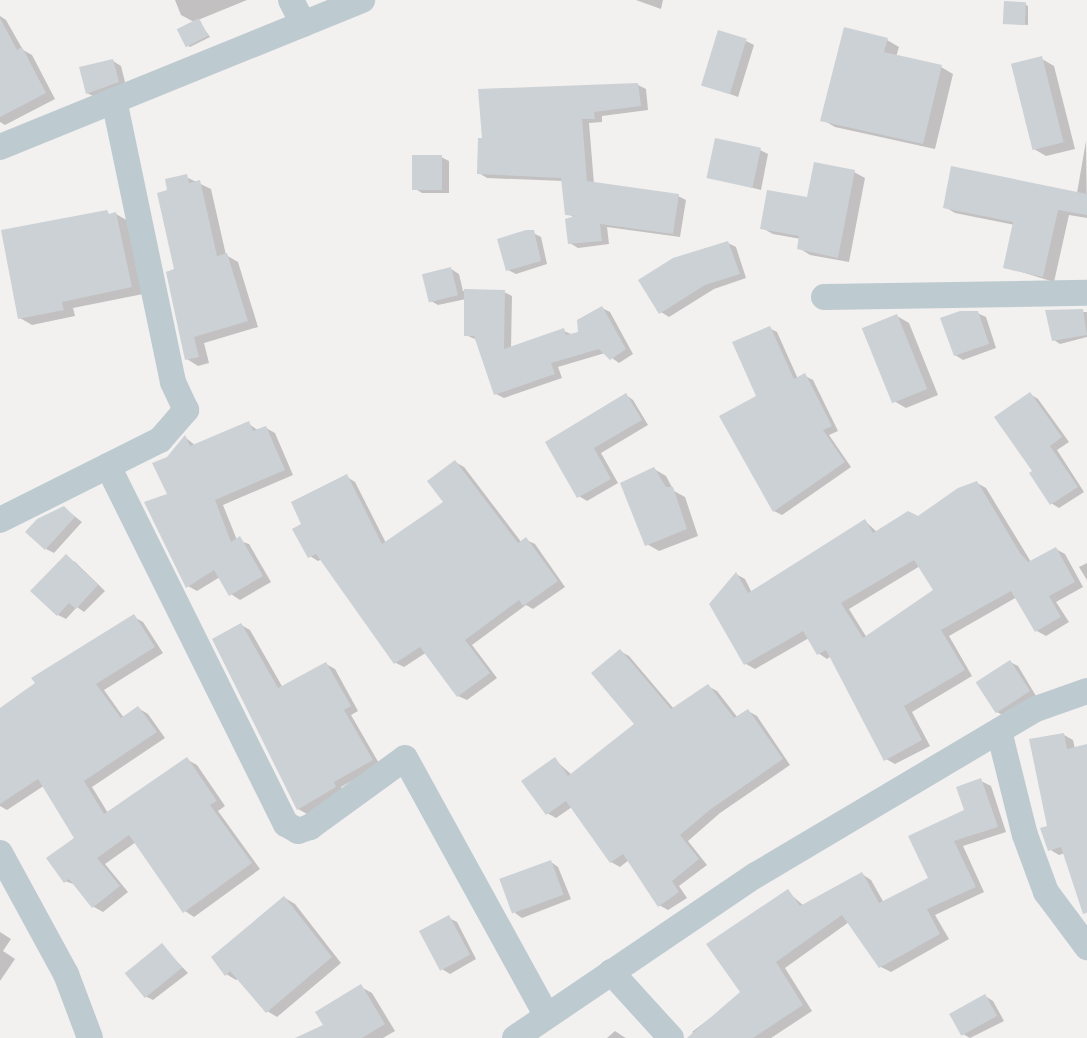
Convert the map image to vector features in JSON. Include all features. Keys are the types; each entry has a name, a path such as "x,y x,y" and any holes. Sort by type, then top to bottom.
{"street":[{"path":"291,0 303,24"},
{"path":"0,147 362,0"},
{"path":"0,520 160,440 186,410 173,382 114,100"},
{"path":"824,297 1087,293"},
{"path":"108,466 286,824 298,831 310,827 405,758 547,1016"},
{"path":"515,1038 756,875 1036,709 1087,691"},
{"path":"999,731 1025,835 1046,892 1087,947"},
{"path":"0,853 66,974 90,1038"},
{"path":"611,972 671,1038"}],"building":[{"path":"1004,1 1026,2 1025,25 1003,24"},
{"path":"0,18 17,50 22,47 46,93 0,117"},
{"path":"199,18 208,36 186,47 177,29"},
{"path":"844,27 888,38 884,52 942,65 923,144 820,121"},
{"path":"718,30 747,39 730,94 701,85"},
{"path":"1042,56 1064,142 1032,150 1011,64"},
{"path":"113,59 119,82 86,94 79,67"},
{"path":"638,83 641,106 594,112 595,119 582,119 587,181 679,194 673,234 600,224 602,241 568,244 565,219 575,216 565,215 561,178 477,174 478,138 482,138 478,89"},
{"path":"715,138 761,148 752,188 706,178"},
{"path":"412,155 442,155 442,190 412,190"},
{"path":"814,162 855,170 838,258 797,249 799,236 760,229 767,190 807,197"},
{"path":"951,166 1087,194 1087,215 1058,210 1043,277 1003,268 1013,222 943,208"},
{"path":"187,174 189,183 200,180 217,256 227,253 248,321 194,337 199,357 185,360 166,272 174,269 157,193 167,190 165,179"},
{"path":"107,210 109,214 116,212 132,287 62,302 64,310 18,319 1,230"},
{"path":"534,230 541,261 506,271 497,239"},
{"path":"728,241 740,274 705,285 659,314 638,280 673,258"},
{"path":"451,267 458,295 429,302 422,274"},
{"path":"464,289 505,290 504,349 564,328 566,335 578,332 577,320 602,306 626,349 610,360 599,349 551,363 555,374 494,395 474,336 464,336"},
{"path":"1083,309 1087,335 1052,341 1045,310"},
{"path":"960,311 978,311 989,344 954,356 940,318"},
{"path":"897,314 927,389 892,403 862,328"},
{"path":"770,326 794,379 805,373 832,426 823,430 845,462 773,512 719,416 756,396 732,342"},
{"path":"1030,392 1062,437 1050,446 1078,487 1050,505 1029,473 1032,471 994,417"},
{"path":"626,393 642,420 594,448 611,479 577,498 545,442"},
{"path":"249,421 253,431 266,426 285,470 215,500 231,542 240,536 263,576 229,596 214,570 186,588 144,502 167,494 152,463 167,457 185,435 190,446"},
{"path":"455,460 518,543 526,537 558,581 523,606 519,600 465,640 490,673 457,697 420,647 394,664 316,554 308,558 292,529 301,524 291,502 347,474 382,544 443,502 427,481"},
{"path":"654,467 666,487 673,487 687,529 645,546 620,483"},
{"path":"977,481 1028,562 1056,547 1075,582 1049,596 1061,617 1035,632 1011,591 941,630 965,670 904,706 922,740 884,761 826,650 817,655 803,631 744,665 709,604 736,572 748,593 865,519 873,533 908,511 918,516 958,488","holes":["914,560 933,590 863,638 841,603"]},
{"path":"64,506 75,517 45,550 25,532 37,519"},
{"path":"66,554 98,585 76,609 69,603 57,616 30,591"},
{"path":"134,614 155,647 96,684 121,718 138,706 157,732 84,781 104,814 187,757 217,801 210,805 252,863 183,913 129,835 97,858 120,886 92,908 69,879 64,883 46,858 74,838 38,779 0,804 0,708 35,683 31,678"},
{"path":"241,623 278,688 326,662 351,706 344,710 373,760 334,782 336,787 297,810 212,639"},
{"path":"620,649 671,709 708,684 734,718 748,709 783,759 711,809 680,835 699,859 672,881 679,892 658,907 623,854 610,863 566,801 546,815 521,781 555,757 568,776 634,724 591,673"},
{"path":"1010,660 1030,691 996,713 976,682"},
{"path":"1064,733 1067,749 1087,744 1087,913 1083,914 1061,847 1048,851 1040,828 1047,826 1029,739"},
{"path":"981,778 998,827 954,841 976,887 927,909 940,934 879,968 842,915 776,962 803,1005 753,1038 687,1038 740,992 706,944 788,889 800,906 862,872 879,903 928,878 908,836 964,810 956,787"},
{"path":"551,860 564,895 512,914 499,879"},
{"path":"284,896 332,957 266,1013 230,971 225,976 211,957"},
{"path":"449,915 470,955 440,971 419,931"},
{"path":"162,943 182,968 145,998 125,973"},
{"path":"361,984 385,1024 362,1038 295,1038 323,1025 315,1012"},
{"path":"985,994 997,1016 961,1036 949,1014"}]}
